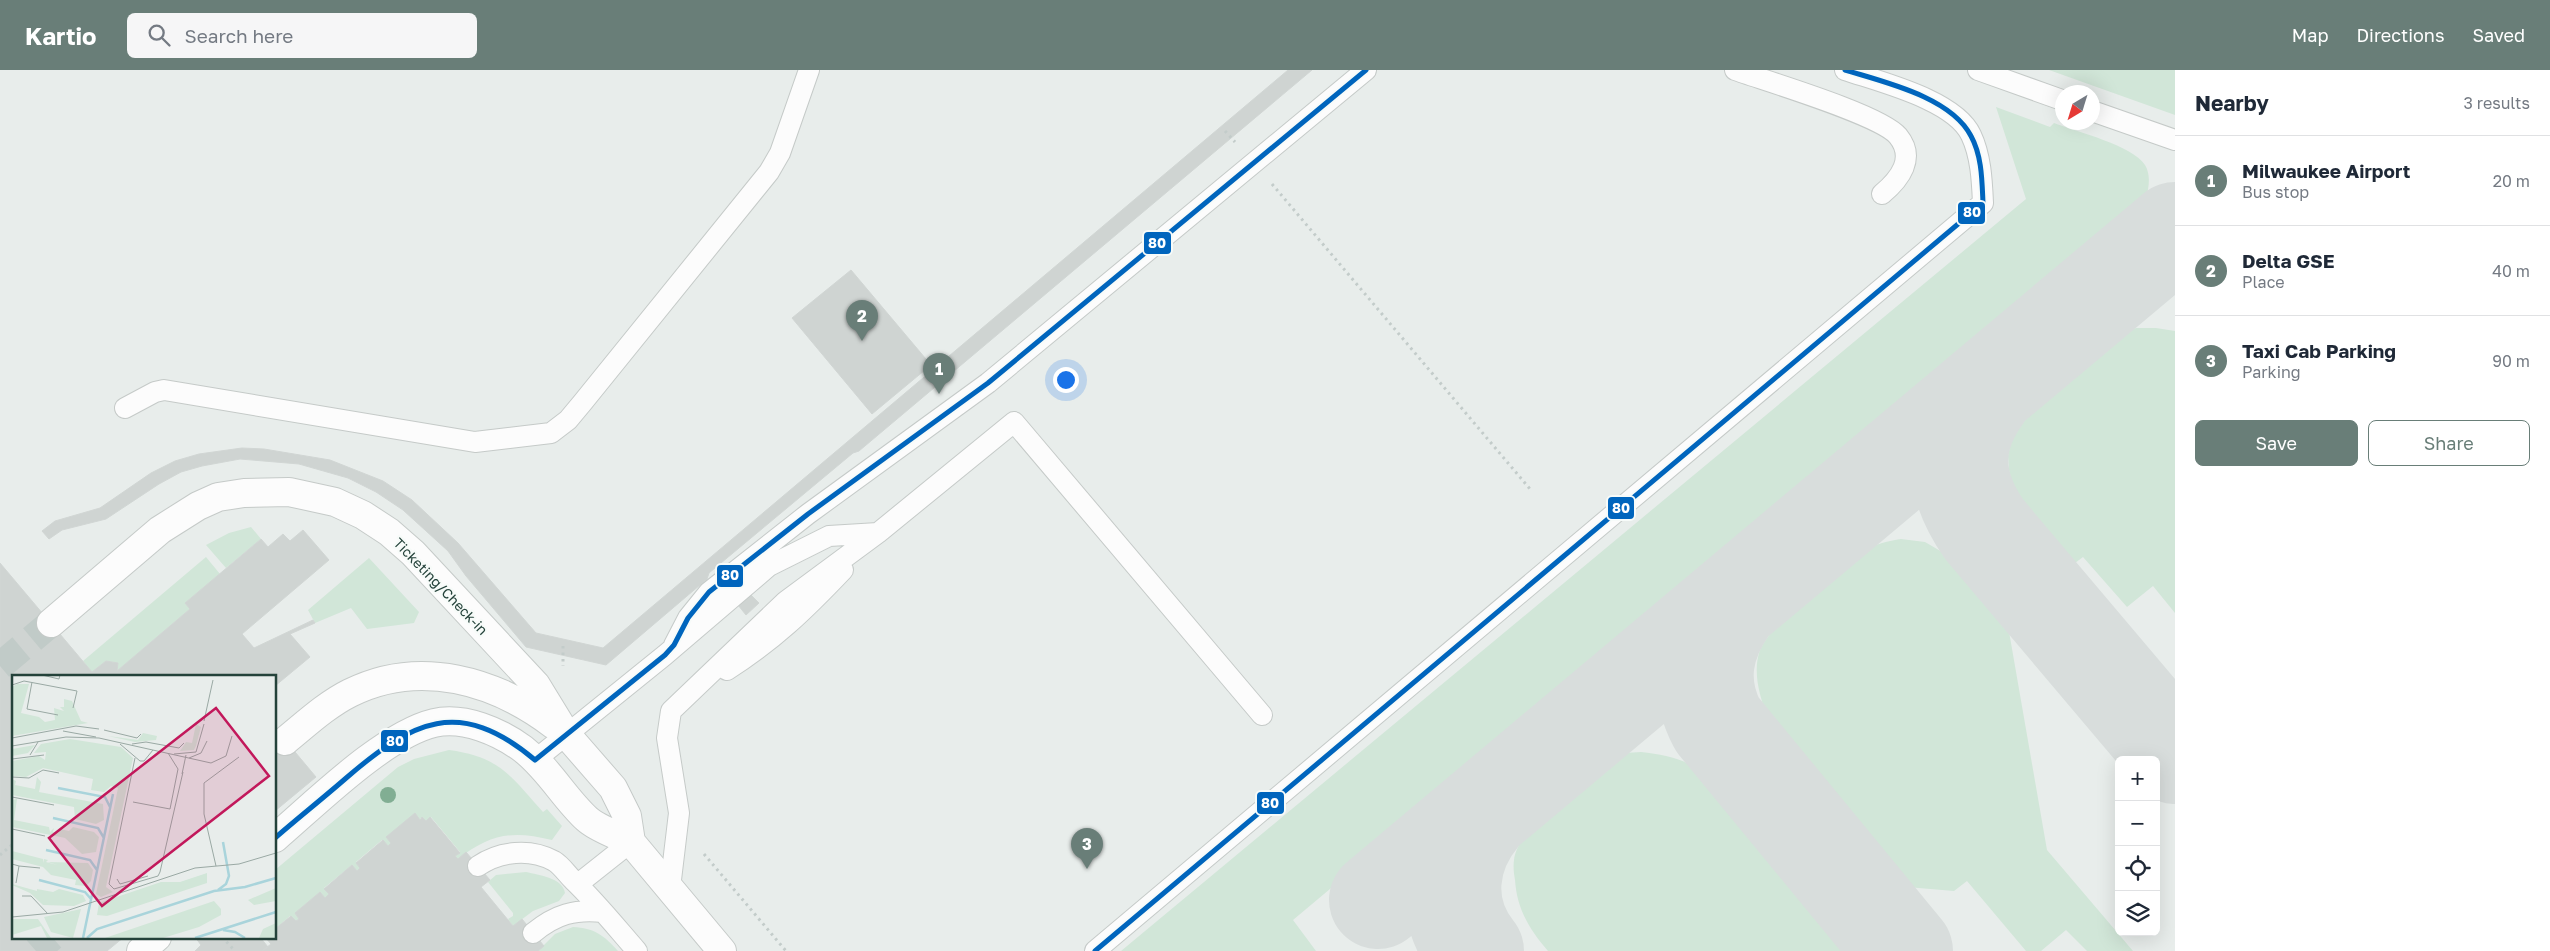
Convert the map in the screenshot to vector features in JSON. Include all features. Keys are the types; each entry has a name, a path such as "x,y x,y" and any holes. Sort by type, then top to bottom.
{"street":[{"name":"Ticketing/Check-in","path":"51,623 160,530 198,506 218,497 244,492 288,492 310,496 335,502 363,515 389,532 413,553 536,686 566,734"},
{"path":"285,741 317,715 350,693 387,681 421,676 459,680 500,691 528,706 566,734 613,788 627,816 631,842"},
{"path":"276,837 380,750 421,727 449,722 481,728 499,734 523,749 535,760 588,821 631,842 722,951"},
{"path":"141,951 156,938"}],"lane":[{"path":"125,408 155,392 164,390 475,442 551,433 568,420 769,172 780,153 809,70"},
{"path":"674,646 688,618 709,592 808,514 988,383 1366,70"},
{"path":"1735,70 1819,99 1888,128 1898,136 1904,149 1906,167 1898,180 1882,194"},
{"path":"1094,951 1983,203 1982,173 1971,134 1952,112 1929,100 1845,70"},
{"path":"1978,70 2055,98"},
{"path":"2100,114 2175,140"},
{"path":"670,888 679,813 667,738 671,711 786,601 878,533 1014,422 1262,715"},
{"path":"535,760 769,566 829,536 878,533"},
{"path":"578,884 631,842"},
{"path":"478,866 500,856 522,852 535,853 555,862 578,884 637,951"},
{"path":"533,933 554,917 568,912 581,910 603,912"}],"path":[{"path":"1226,131 1394,325 1530,489"},
{"path":"0,855 12,845"},
{"path":"223,938 234,951"}],"green space":[{"path":"2049,70 2175,70 2175,115 2100,88 2100,85 2091,85"},
{"path":"1996,107 2050,127 2055,123 2055,130 2074,130 2117,145 2138,158 2145,165 2148,173 2147,200 2090,252 1293,920 1316,951 1121,951 2026,199"},
{"path":"2136,328 2156,328 2175,331 2175,613 2153,586 2127,607 2083,557 2071,566 2016,501 2009,470 2008,456 2019,421 2034,405 2103,343"},
{"path":"251,527 261,539 226,568 206,545 229,533"},
{"path":"1901,539 1925,542 1949,556 2007,620 2047,850 2115,930 2115,936 2120,936 2133,951 2087,951 2066,930 2041,951 2026,951 1967,881 1954,891 1907,887 1767,716 1757,677 1757,661 1765,642 1789,612 1838,567 1864,550"},
{"path":"206,557 220,574 185,603 190,609 117,671 118,663 106,661 92,672 83,661"},
{"path":"369,558 419,612 414,623 367,629 351,608 315,623 308,610"},
{"path":"449,750 466,753 493,763 513,778 543,812 547,809 562,826 552,840 525,835 502,836 481,844 458,859 455,856 460,852 431,817 426,821 422,817 388,846 382,840 356,862 360,868 357,871 352,865 324,888 329,894 325,898 320,892 295,913 299,919 296,921 290,916 276,928 276,869 398,767 414,759"},
{"path":"1625,753 1659,754 1683,761 1705,776 1844,940 1843,951 1548,951 1530,927 1518,900 1514,860 1518,847 1527,833 1553,805 1610,759"},
{"path":"526,872 544,876 555,881 560,884 565,893 559,901 533,911 513,926 508,919 513,916 513,913 488,882 496,875"},
{"path":"573,927 598,933 618,951 538,951 555,934"}],"building":[{"path":"1288,70 1312,70 859,451 853,453 709,573 707,579 606,665 526,647 466,576 448,551 403,510 376,492 348,478 299,464 240,459 202,466 181,472 159,484 106,519 62,530 49,539 42,531 55,521 100,508 151,473 175,461 199,454 242,448 264,449 330,460 383,481 412,500 458,543 536,633 603,648"},
{"path":"851,270 931,365 872,414 792,318"},
{"path":"303,530 329,560 242,634 254,648 313,620 315,623 290,634 310,657 276,685 276,675 12,675 12,938 123,938 107,951 0,951 0,563 92,672 106,661 118,663 117,671 190,609 185,603 261,539 268,547 283,534 290,541"},
{"path":"750,594 759,603 746,615 738,605"},
{"path":"276,729 316,777 276,810"},
{"path":"415,813 420,820 422,817 426,821 430,817 460,853 455,856 458,859 466,852 490,880 481,887 513,926 522,919 544,946 538,951 262,951 271,944 266,938 276,938 276,928 291,916 296,921 299,919 295,913 320,892 325,898 329,894 324,889 352,865 357,871 360,868 356,863 383,840 388,846 391,843 386,837"},
{"path":"196,938 261,938 268,947 262,951 195,951 201,945"}],"taxiway":[{"path":"1378,900 2175,231"},
{"path":"1984,394 1965,428 1959,462 1961,478 1973,512 1984,529 2175,755"},
{"path":"1729,607 1713,635 1705,664 1706,694 1717,724 1904,951"},
{"path":"1475,951 1464,935 1457,918 1452,882 1461,847 1481,815"}],"tunnel":[{"path":"0,666 51,623"},
{"path":"36,951 51,938"}],"transit line":[{"name":"80","path":"535,760 665,655 674,645 688,618 709,592 808,514 988,383 1366,70"},
{"name":"80","path":"1095,951 1983,203 1981,169 1975,144 1961,122 1933,101 1897,86 1845,70"},
{"name":"80","path":"276,837 369,759 392,743 415,731 437,724 459,723 483,728 508,740 535,760"}],"place":[{"name":"Delta GSE","path":"862,341"},
{"name":"Milwaukee Airport","path":"939,394"},
{"name":"Taxi Cab Parking","path":"1087,869"}]}
